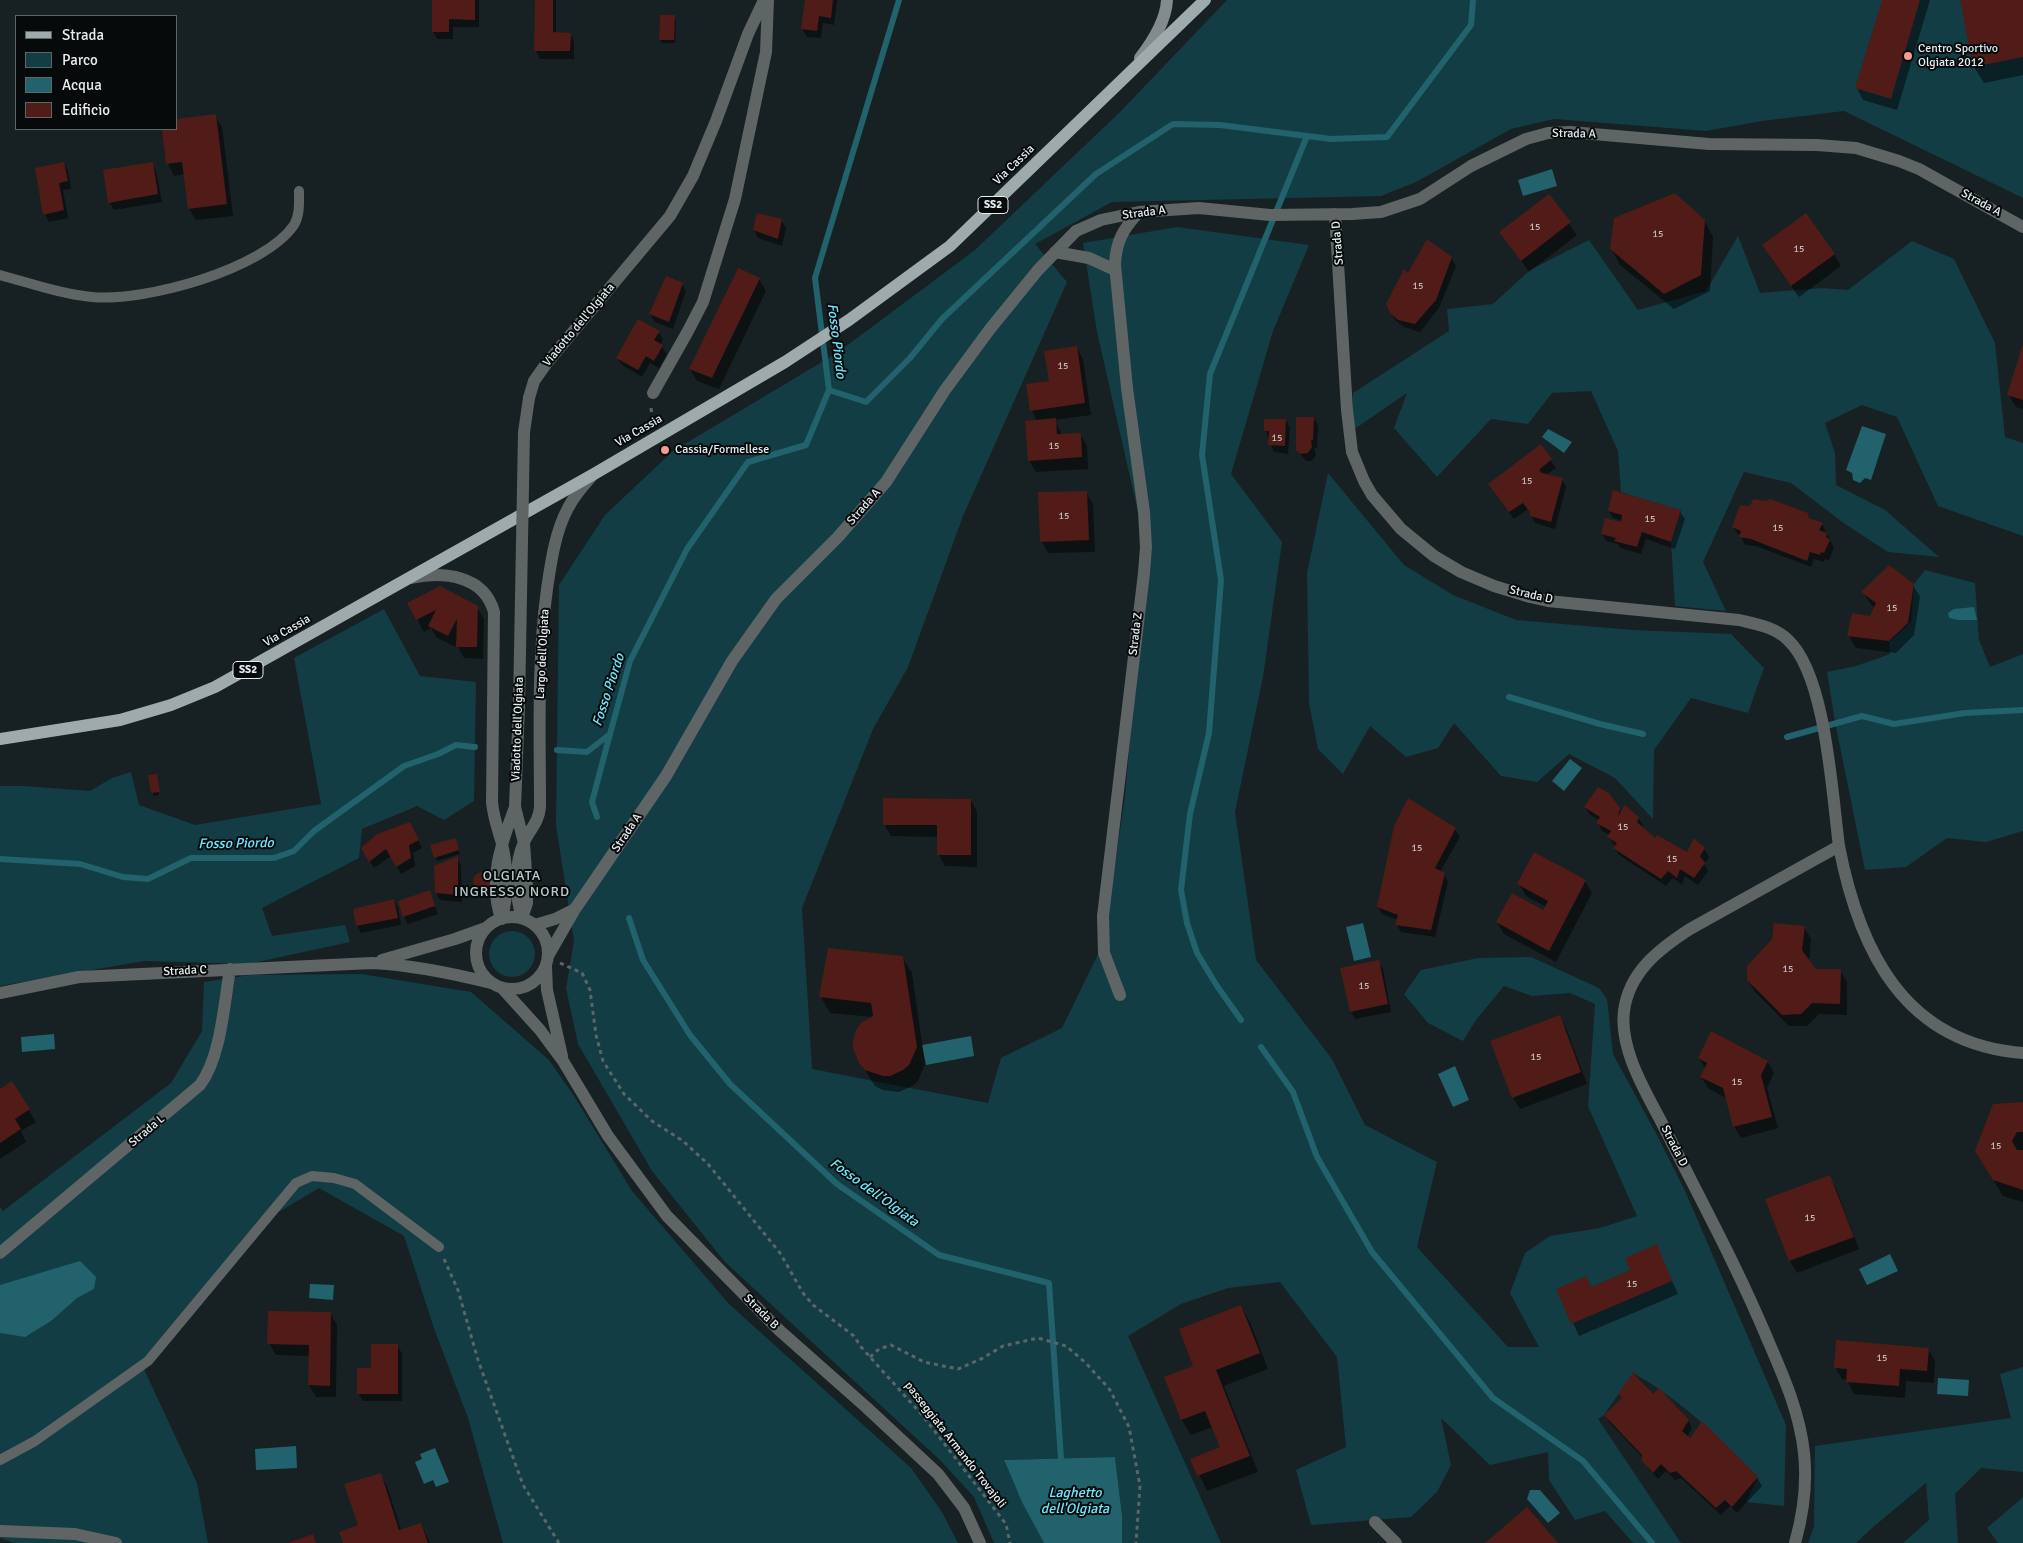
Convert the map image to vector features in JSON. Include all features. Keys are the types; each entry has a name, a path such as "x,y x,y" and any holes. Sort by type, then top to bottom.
{"main road":[{"name":"Via Cassia","path":"0,739 120,720 185,700 237,676 404,579 594,474 785,362 850,320 950,246 1206,0"}],"street":[{"name":"Viadotto dell'Olgiata","path":"515,807 519,706 524,432 529,398 534,381 675,208 694,176 748,34 764,0"},
{"path":"653,393 703,302 730,216 766,52 768,0"},
{"path":"1126,78 1148,47 1159,27 1164,16 1167,0"},
{"name":"Strada A","path":"547,961 575,909 666,776 732,661 776,599 838,537 886,482 968,358 1020,292 1069,236 1084,226 1101,220 1139,212 1199,208 1270,215 1370,214 1420,200 1471,166 1526,139 1548,133 1570,132 1709,144 1817,145 1856,148 1899,160 1919,169 2023,227"},
{"name":"Strada Z","path":"1120,995 1104,953 1102,922 1144,573 1146,529 1127,388 1116,270 1119,240 1123,230 1139,212"},
{"name":"Strada D","path":"1335,214 1347,410 1352,452 1360,474 1372,495 1401,529 1434,556 1461,572 1494,586 1548,601 1739,620 1776,631 1790,641 1805,664 1814,687 1819,708 1829,762 1839,846 1850,898 1864,935 1884,972 1902,996 1930,1020 1964,1040 1995,1050 2023,1053"},
{"path":"1055,252 1089,258 1116,270"},
{"name":"Largo dell'Olgiata","path":"522,918 517,903 518,870 524,843 539,815 541,654 543,617 549,576 556,539 567,509 580,488 594,474"},
{"path":"404,579 431,575 459,578 477,586 492,604 494,612 492,802 501,842"},
{"path":"502,918 496,903 496,867 501,842 515,807"},
{"name":"Largo dell'Olgiata","path":"515,807 524,843"},
{"name":"Strada D","path":"1795,1543 1804,1492 1804,1454 1799,1423 1790,1395 1750,1299 1640,1076 1625,1039 1624,1013 1626,999 1638,973 1666,944 1839,846"},
{"path":"535,925 555,919 575,909"},
{"path":"502,918 522,918 535,925 542,934 547,944 547,961 540,976 523,988 513,990 497,985 482,974 477,962 476,950 479,938 486,928 502,918"},
{"name":"Strada C","path":"372,963 486,928"},
{"name":"Strada B","path":"547,961 547,990 563,1061"},
{"name":"Strada C","path":"0,993 79,977 372,963 428,968 497,985"},
{"name":"Strada L","path":"0,1253 200,1085 214,1059 230,969"},
{"name":"Strada B","path":"497,985 535,1024 563,1061 608,1136 667,1216 779,1330 938,1474 964,1508 980,1543"},
{"path":"1375,1522 1396,1543"},
{"path":"0,1531 75,1534 116,1543"}],"lane":[{"path":"0,275 93,297 143,295 169,289 250,259 281,238 298,217 299,191"},
{"path":"0,1460 35,1441 148,1361 296,1183 312,1176 334,1178 355,1184 439,1247"}],"path":[{"path":"653,393 651,400 652,413 658,436"},
{"name":"passeggiata Armando Trovajoli","path":"547,961 566,964 582,973 590,990 596,1035 603,1061 624,1094 652,1121 683,1141 708,1164 780,1254 803,1293 813,1305 854,1336 870,1357 923,1416 1006,1524 1010,1543"},
{"path":"439,1247 458,1290 478,1360 524,1485 559,1543"},
{"path":"870,1357 879,1349 891,1345 924,1362 958,1368 981,1359 1003,1346 1038,1338 1066,1346 1086,1363 1110,1390 1129,1427 1140,1486 1136,1543"}],"green space":[{"path":"1227,0 2023,0 2023,198 1844,111 1762,121 1706,131 1554,119 1511,129 1416,182 1381,196 1112,202 1035,244 1067,282 963,516 908,667 873,729 802,908 812,1069 988,1103 1001,1058 1062,1028 1103,944 1125,797 1146,547 1097,332 1083,243 1177,227 1309,245 1273,331 1231,474 1282,542 1263,677 1235,812 1256,960 1332,1059 1365,1125 1437,1162 1417,1247 1508,1347 1539,1347 1510,1293 1525,1253 1550,1236 1600,1228 1637,1216 1588,1106 1595,1004 1570,993 1532,996 1504,986 1476,1020 1463,1041 1428,1023 1404,994 1421,970 1478,958 1531,957 1599,988 1607,999 1613,1054 1685,1191 1786,1425 1784,1506 1746,1502 1758,1477 1684,1408 1633,1373 1604,1415 1598,1419 1681,1543 1633,1543 1605,1511 1575,1520 1549,1480 1548,1452 1490,1465 1441,1418 1451,1465 1437,1492 1411,1517 1311,1525 1296,1470 1346,1447 1337,1357 1280,1282 1228,1288 1181,1304 1128,1336 1221,1543 1122,1543 1122,1515 1115,1457 1004,1460 1044,1543 994,1543 974,1497 940,1460 725,1262 652,1171 578,1044 566,988 574,941 556,825 559,585 605,515 673,451 837,353 975,250 1121,111"},
{"path":"1738,236 1760,293 1822,288 1848,290 1912,241 1954,259 1995,343 2005,437 2023,443 2023,536 1938,506 1897,417 1862,405 1825,423 1835,453 1836,485 1885,510 1939,557 1888,552 1845,524 1791,483 1744,472 1703,562 1726,611 1675,606 1671,542 1681,511 1621,492 1618,451 1591,391 1552,393 1528,424 1491,419 1437,477 1394,428 1407,393 1353,430 1353,393 1449,331 1447,309 1493,304 1530,270 1589,240 1638,310 1706,291"},
{"path":"1328,473 1404,565 1453,595 1516,620 1633,630 1731,634 1764,668 1748,713 1691,698 1654,750 1653,819 1615,778 1569,754 1537,782 1501,776 1454,723 1438,748 1406,757 1370,726 1343,774 1318,749 1309,703 1307,573"},
{"path":"1925,570 1975,583 1979,640 1990,667 2023,654 2023,831 1986,842 1947,838 1906,867 1865,870 1835,722 1827,672 1856,666 1890,654 1889,642 1911,622 1914,584"},
{"path":"384,609 420,676 476,682 474,801 444,820 417,806 362,829 359,858 262,908 272,936 345,925 350,942 248,964 144,961 0,986 0,786 90,791 112,778 131,772 139,805 195,825 321,804 294,658"},
{"path":"512,931 525,935 531,941 535,954 531,967 525,973 512,977 499,973 493,967 489,954 493,941 499,935"},
{"path":"361,974 471,992 549,1060 574,1096 632,1191 729,1304 911,1468 942,1512 958,1543 503,1543 468,1418 435,1331 404,1236 319,1188 277,1213 143,1367 197,1483 208,1543 15,1543 0,1538 0,1207 3,1211 171,1083 202,1031 204,982 250,975"},
{"path":"2023,1367 2023,1472 1981,1468 1955,1494 1958,1543 1903,1543 1929,1520 1926,1483 1856,1543 1808,1543 1814,1526 1815,1446 2011,1418 2000,1374"},
{"path":"2023,1497 2023,1543 1998,1543 1987,1528"}],"water":[{"path":"1552,169 1557,186 1523,196 1518,180"},
{"path":"1862,426 1886,434 1871,480 1865,478 1860,483 1853,480 1852,473 1846,470"},
{"path":"1548,429 1572,442 1564,453 1542,437"},
{"path":"1974,607 1977,620 1949,618 1948,613 1954,609"},
{"path":"1570,759 1582,768 1564,791 1552,781"},
{"path":"1363,923 1371,957 1354,961 1346,927"},
{"path":"54,1034 55,1049 22,1052 21,1037"},
{"path":"971,1036 974,1056 926,1065 922,1045"},
{"path":"1455,1066 1469,1100 1453,1107 1438,1074"},
{"path":"1890,1254 1898,1271 1867,1285 1859,1269"},
{"path":"80,1261 96,1277 94,1289 77,1298 51,1321 25,1337 0,1333 0,1285"},
{"path":"310,1284 334,1285 333,1300 309,1298"},
{"path":"1938,1378 1969,1380 1968,1396 1937,1394"},
{"path":"296,1446 297,1468 256,1470 255,1449"},
{"path":"435,1448 449,1482 436,1487 433,1480 424,1484 415,1462 422,1459 420,1454"},
{"name":"Laghetto dell'Olgiata","path":"1115,1457 1122,1515 1122,1543 1044,1543 1022,1502 1004,1460"},
{"path":"1530,1490 1540,1490 1560,1513 1548,1523 1527,1499"}],"building":[{"path":"432,0 475,0 475,20 449,19 449,32 432,32"},
{"path":"535,0 553,0 553,32 571,33 570,51 534,51"},
{"path":"805,0 833,0 831,18 819,16 817,31 801,29"},
{"path":"1882,0 1920,0 1891,99 1855,88"},
{"path":"1960,0 2023,0 2023,57 1973,67"},
{"path":"660,15 675,15 674,40 659,40"},
{"path":"216,114 227,204 188,209 182,162 166,164 162,130 178,130 178,119"},
{"path":"64,162 68,181 59,183 64,210 43,215 35,168"},
{"path":"153,162 158,194 108,203 103,170"},
{"path":"1675,193 1705,220 1701,275 1664,294 1610,249 1614,218"},
{"path":"1549,194 1571,222 1521,261 1499,232"},
{"path":"757,213 782,219 778,239 753,230"},
{"path":"1806,213 1835,254 1791,286 1762,245"},
{"path":"1427,239 1452,257 1436,300 1415,324 1398,320 1390,313 1386,304 1404,269 1408,273"},
{"path":"738,268 760,278 712,378 689,369"},
{"path":"666,276 683,283 669,322 649,314"},
{"path":"638,319 660,331 654,340 663,345 654,361 646,356 638,370 616,358"},
{"path":"2023,344 2023,400 2007,395"},
{"path":"1077,346 1085,403 1030,411 1026,384 1049,381 1044,351"},
{"path":"1296,417 1314,417 1312,447 1308,453 1300,454 1296,450"},
{"path":"1056,418 1057,434 1081,433 1082,457 1028,461 1025,421"},
{"path":"1264,419 1286,419 1285,446 1268,445 1269,431 1264,431"},
{"path":"1541,444 1552,459 1539,470 1542,473 1563,478 1551,522 1530,516 1530,512 1523,503 1509,512 1488,484"},
{"path":"1613,490 1681,510 1671,542 1642,532 1637,547 1614,541 1616,538 1601,534 1605,518 1621,522 1622,515 1608,511"},
{"path":"1087,491 1089,540 1040,542 1038,492"},
{"path":"1753,499 1766,501 1770,499 1808,513 1809,518 1823,523 1819,530 1827,533 1826,537 1830,540 1824,553 1821,552 1820,555 1810,552 1807,561 1751,539 1739,537 1741,531 1732,527 1740,505 1750,506"},
{"path":"1889,565 1914,584 1908,623 1889,641 1847,636 1852,613 1870,616 1876,603 1861,592"},
{"path":"440,586 478,606 477,647 456,647 457,619 448,636 428,626 436,610 416,620 407,603"},
{"path":"157,774 160,792 151,793 148,775"},
{"path":"1598,787 1609,793 1620,808 1618,816 1625,805 1639,817 1637,822 1655,838 1657,835 1687,852 1694,838 1705,848 1700,856 1705,863 1694,878 1680,869 1677,878 1668,871 1661,879 1613,848 1617,843 1607,837 1611,831 1596,823 1600,817 1584,807"},
{"path":"883,798 971,799 971,855 937,855 937,825 883,825"},
{"path":"1408,798 1456,828 1435,868 1445,873 1431,930 1395,925 1398,915 1377,907 1394,826"},
{"path":"410,822 419,840 409,845 411,858 396,867 386,849 369,862 361,848 377,834"},
{"path":"456,838 459,850 434,858 430,845"},
{"path":"1534,852 1586,880 1549,951 1496,922 1512,893 1543,910 1548,901 1517,884"},
{"path":"458,856 458,895 435,893 434,866"},
{"name":"OLGIATA INGRESSO NORD","path":"482,872 488,875 491,881 488,887 482,890 476,887 473,881 476,875"},
{"path":"430,890 435,906 403,917 398,901"},
{"path":"394,899 398,918 356,926 353,909"},
{"path":"1774,923 1805,926 1802,950 1816,969 1841,969 1840,1004 1812,1003 1801,1014 1782,1015 1747,980 1747,966 1772,939"},
{"path":"828,948 903,956 917,1047 909,1065 903,1070 890,1076 883,1076 865,1070 859,1063 853,1048 853,1040 856,1030 861,1023 873,1016 871,1003 819,997"},
{"path":"1379,960 1388,1004 1350,1012 1340,968"},
{"path":"1560,1015 1581,1072 1512,1098 1490,1041"},
{"path":"1711,1031 1768,1061 1761,1075 1772,1117 1733,1127 1723,1088 1700,1077 1707,1063 1698,1058"},
{"path":"12,1081 30,1109 15,1119 21,1129 0,1143 0,1089"},
{"path":"2023,1102 2023,1132 2017,1132 2012,1141 2017,1150 2023,1150 2023,1190 1993,1180 1975,1151 1993,1104"},
{"path":"1830,1175 1854,1237 1789,1261 1765,1199"},
{"path":"1657,1244 1672,1281 1571,1324 1556,1289 1586,1276 1591,1287 1630,1270 1625,1258"},
{"path":"1241,1305 1260,1353 1216,1370 1250,1456 1197,1476 1190,1459 1220,1447 1205,1411 1181,1420 1164,1377 1193,1366 1179,1329"},
{"path":"268,1311 331,1312 330,1386 308,1385 309,1345 267,1344"},
{"path":"1836,1340 1929,1348 1927,1371 1900,1369 1899,1386 1846,1382 1847,1369 1834,1368"},
{"path":"371,1344 398,1344 398,1394 357,1394 357,1368 371,1368"},
{"path":"1633,1373 1653,1394 1659,1388 1689,1420 1682,1431 1690,1438 1702,1421 1758,1477 1732,1507 1725,1500 1716,1508 1676,1471 1670,1473 1661,1464 1653,1473 1642,1461 1642,1455 1604,1415 1622,1398 1618,1393"},
{"path":"381,1473 399,1530 421,1523 428,1543 343,1543 339,1532 358,1525 344,1484"},
{"path":"1527,1507 1558,1543 1485,1543"},
{"path":"313,1534 316,1543 288,1543"}],"waterway":[{"name":"Fosso Piordo","path":"557,750 587,752 610,734 630,661 687,549 748,462 806,445 829,390 815,278 899,0"},
{"path":"829,390 866,402 910,358 942,319 1096,174 1173,124 1220,125 1331,139 1387,137 1471,25 1473,0"},
{"path":"1241,1020 1197,953 1187,923 1181,890 1190,814 1209,733 1221,580 1202,455 1210,374 1307,136"},
{"path":"1509,697 1600,724 1643,734"},
{"path":"1787,737 1862,716 1894,724 1965,713 2023,710"},
{"name":"Fosso dell’Olgiata","path":"597,817 592,802 610,734"},
{"name":"Fosso Piordo","path":"0,859 80,864 123,877 148,879 191,858 274,858 294,851 314,831 404,766 438,754 456,745 475,747"},
{"name":"Fosso dell’Olgiata","path":"629,918 643,960 690,1035 730,1084 837,1184 939,1255 1049,1283 1061,1459"},
{"path":"1261,1047 1293,1092 1317,1157 1372,1252 1493,1398 1583,1461 1652,1543"}],"place":[{"name":"Centro Sportivo Olgiata 2012","path":"1908,56"},
{"name":"Cassia/Formellese","path":"665,450"}],"district":[{"name":"OLGIATA INGRESSO NORD","path":"512,884"}]}
